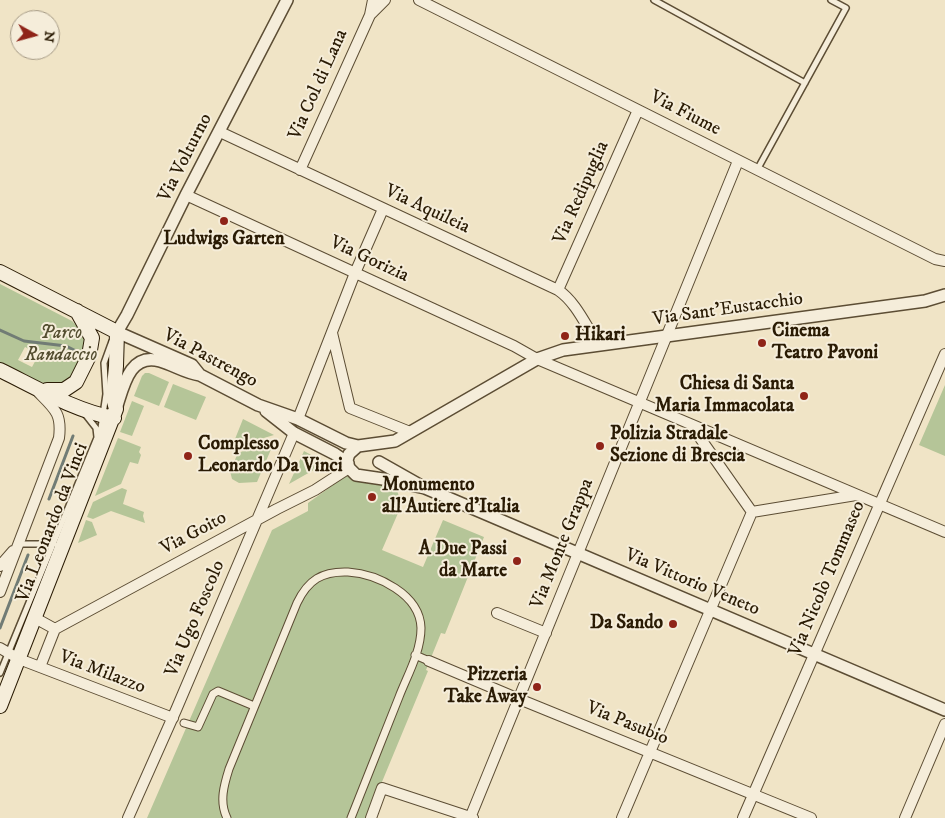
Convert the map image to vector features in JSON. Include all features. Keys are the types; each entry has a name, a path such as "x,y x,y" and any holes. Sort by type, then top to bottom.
{"main road":[{"path":"0,272 117,332"},
{"path":"35,387 64,390 76,382 89,356 92,338 77,311"},
{"name":"Via Leonardo da Vinci","path":"0,706 9,653 35,618 111,414 117,332"},
{"path":"0,370 78,407 111,414"}],"street":[{"name":"Via Volturno","path":"117,332 128,314 186,195 287,0"},
{"name":"Via Col di Lana","path":"300,170 370,15 373,0"},
{"name":"Via Col di Lana","path":"370,15 384,0"},
{"name":"Via Fiume","path":"419,0 738,161 940,260 945,266"},
{"name":"Via Redipuglia","path":"558,290 638,110"},
{"name":"Via Aquileia","path":"220,132 558,290 572,304 598,344"},
{"name":"Via Monte Grappa","path":"471,818 738,161"},
{"name":"Via Gorizia","path":"186,195 514,346 537,359 639,404 691,424 945,532"},
{"path":"298,419 355,273 384,209"},
{"name":"Via Sant'Eustacchio","path":"925,301 945,294"},
{"name":"Via Sant'Eustacchio","path":"394,441 537,359 563,350 925,301 945,302"},
{"name":"Via Pastrengo","path":"117,332 192,365 200,374 258,405 298,419 346,443 362,445"},
{"path":"332,333 350,408 410,432"},
{"name":"Via Nicolò Tommaseo","path":"743,818 945,354"},
{"name":"Via Leonardo da Vinci","path":"111,414 127,375 134,365 142,362 159,361 188,373 200,374"},
{"path":"0,592 58,438 60,424 56,410 35,387"},
{"name":"Via Pastrengo","path":"258,405 294,433 335,454 348,465"},
{"path":"691,424 752,512"},
{"name":"Via Ugo Foscolo","path":"128,818 173,718 294,433"},
{"path":"394,441 379,460 376,471 367,476 358,476 348,465 349,454 362,445 394,441"},
{"path":"362,445 375,450 379,460"},
{"name":"Via Vittorio Veneto","path":"379,460 425,488 945,710"},
{"name":"Via Goito","path":"55,629 315,490 348,465"},
{"name":"Via Vittorio Veneto","path":"367,476 425,488"},
{"path":"752,512 856,494"},
{"path":"622,818 752,512"},
{"path":"0,566 18,544"},
{"path":"226,818 222,803 225,781 302,592 310,582 320,576 332,573 355,573 381,581 401,592 415,607 421,628 415,655 350,818"},
{"name":"Via Monte Grappa","path":"497,613 546,634"},
{"path":"35,618 55,629 40,667"},
{"name":"Via Milazzo","path":"9,653 40,667 173,718"},
{"path":"415,655 429,661"},
{"name":"Via Pasubio","path":"429,661 812,818"},
{"path":"184,723 198,727 213,694 218,691 254,706"},
{"path":"905,818 945,724"},
{"path":"371,818 382,788 471,818"}],"lane":[{"path":"654,0 805,83"},
{"path":"757,170 846,8 831,0"},
{"path":"78,407 96,428 97,437"},
{"path":"0,673 97,437 111,414"},
{"path":"18,544 54,544"}],"green space":[{"name":"Parco Randaccio","path":"0,284 72,321 80,329 84,337 83,355 72,376 65,382 44,383 24,376 0,363","holes":["25,347 39,354 32,367 18,360"]},
{"path":"145,373 169,382 159,406 134,396"},
{"path":"173,384 206,397 196,420 164,407"},
{"path":"945,385 945,456 919,445"},
{"path":"132,401 144,406 132,436 120,432"},
{"path":"243,419 274,435 237,446 233,444"},
{"path":"118,438 141,447 138,464 130,462 121,484 95,496"},
{"path":"275,440 257,482 239,483 232,479 230,471 238,453"},
{"path":"304,451 326,463 289,484"},
{"path":"347,475 352,480 385,483 396,488 402,504 382,550 423,567 443,520 484,537 445,634 441,633 426,670 428,671 367,818 147,818 272,530 308,511 308,503"},
{"path":"122,488 127,490 123,504 144,512 145,523 111,511 93,519 87,517 93,502"},
{"path":"86,520 92,522 97,535 78,543"}],"waterway":[{"path":"0,330 24,341 66,346 78,352"},
{"path":"49,499 73,436"},
{"path":"0,628 28,555"}],"place":[{"name":"Ludwigs Garten","path":"224,221"},
{"name":"Hikari","path":"565,336"},
{"name":"Cinema Teatro Pavoni","path":"762,343"},
{"name":"Chiesa di Santa Maria Immacolata","path":"804,396"},
{"name":"Polizia Stradale Sezione di Brescia","path":"600,446"},
{"name":"Complesso Leonardo Da Vinci","path":"188,456"},
{"name":"Monumento all'Autiere d'Italia","path":"372,497"},
{"name":"A Due Passi da Marte","path":"517,561"},
{"name":"Da Sando","path":"673,624"},
{"name":"Pizzeria Take Away","path":"537,687"}]}
